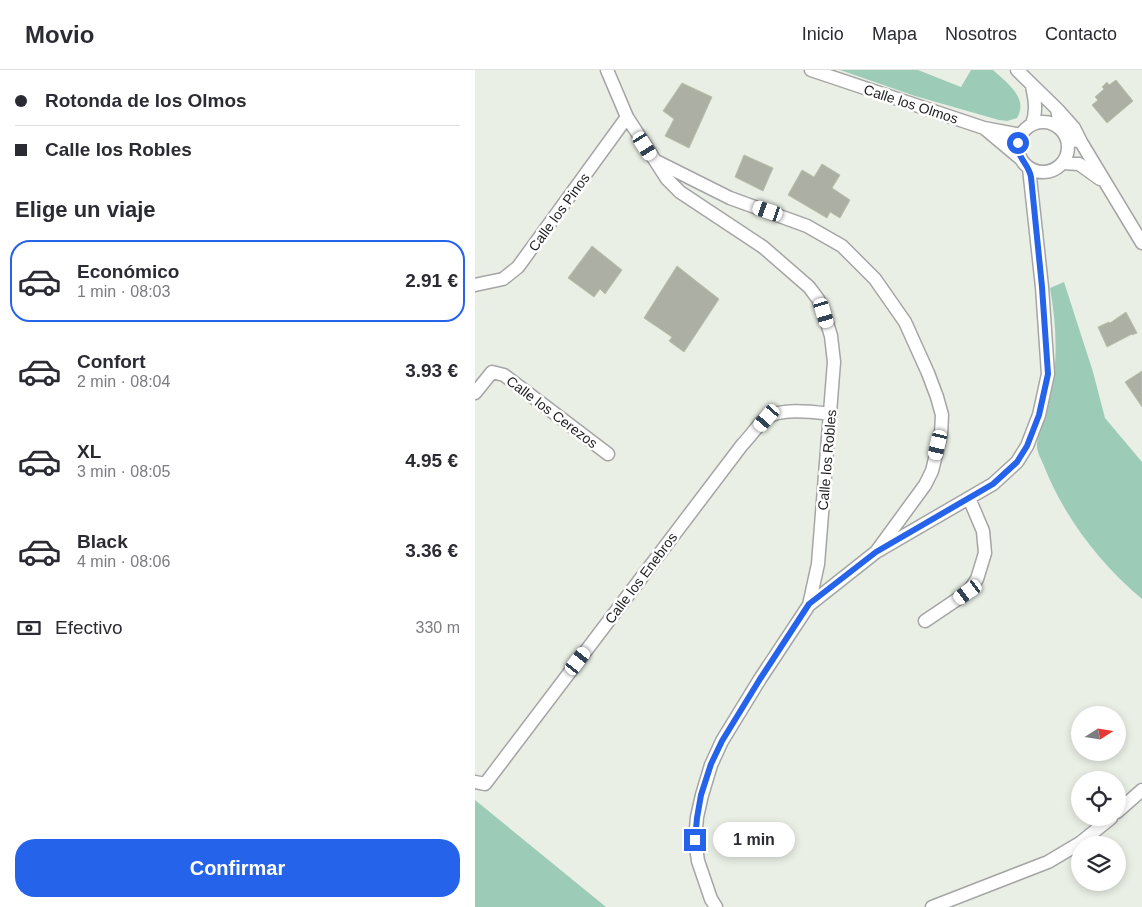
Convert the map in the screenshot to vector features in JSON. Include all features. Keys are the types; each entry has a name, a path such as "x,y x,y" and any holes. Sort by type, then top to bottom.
{"street":[{"name":"Calle los Robles","path":"607,70 627,117 667,179 679,192 763,247 796,274 814,293 824,313 833,347 831,414 819,564 809,604 722,741 711,764 701,795 697,818 696,847 698,861 711,899 716,907"},
{"name":"Calle los Olmos","path":"811,70 984,128 1021,135"},
{"path":"1017,70 1074,128 1104,182 1142,243"},
{"path":"809,604 876,552 993,484 1017,462 1027,446 1039,415 1048,374 1035,211 1025,164 1018,151 1021,135 1032,124 1036,114 1032,86"},
{"path":"1025,164 1035,171 1045,172 1055,169 1063,163 1068,147 1057,109"},
{"name":"Calle los Pinos","path":"475,285 486,284 503,278 518,267 627,117"},
{"path":"1032,124 1052,123 1064,133 1081,142"},
{"name":"Calle los Olmos","path":"984,128 1025,164"},
{"path":"653,160 731,198 807,226 841,246 875,279 905,322 937,396 942,415 941,434 931,471 925,485 876,552"},
{"path":"1063,163 1079,164 1104,182"},
{"path":"1035,211 1045,172"},
{"name":"Calle los Cerezos","path":"475,393 492,372 504,375 608,454"},
{"name":"Calle los Enebros","path":"475,782 485,784 742,446 767,418 789,412 805,411 831,414"},
{"path":"925,621 968,592 977,579 985,553 983,531 969,498"},
{"path":"1126,804 1142,790"},
{"path":"932,907 1048,862 1080,843 1101,826"}],"green space":[{"path":"840,70 918,70 961,87 971,70 993,70 1015,91 1020,104 1020,111 1017,118 1007,121 999,120 915,96"},
{"path":"1064,282 1093,372 1105,418 1142,462 1142,599 1112,571 1085,539 1052,485 1037,450 1038,438 1052,390 1055,364 1055,326 1050,288"},
{"path":"475,800 606,907 475,907"}],"building":[{"path":"1116,80 1133,101 1107,123 1092,105 1098,100 1095,97 1104,89 1102,87 1107,82 1109,85"},
{"path":"682,83 712,97 689,148 665,136 674,119 663,111"},
{"path":"744,155 773,168 763,191 735,177"},
{"path":"822,164 840,175 832,188 850,200 840,218 830,212 827,218 788,195 802,170 814,177"},
{"path":"592,246 622,270 605,294 600,289 594,297 568,278"},
{"path":"677,266 719,299 684,352 669,341 672,337 644,318"},
{"path":"1126,312 1137,333 1107,347 1098,327 1110,323"},
{"path":"1142,371 1142,407 1125,382"}],"route":[{"path":"695,840 701,795 711,764 722,741 809,604 876,552 993,484 1017,462 1027,446 1039,415 1048,374 1042,287 1031,177 1029,168 1021,159 1018,143"}]}
